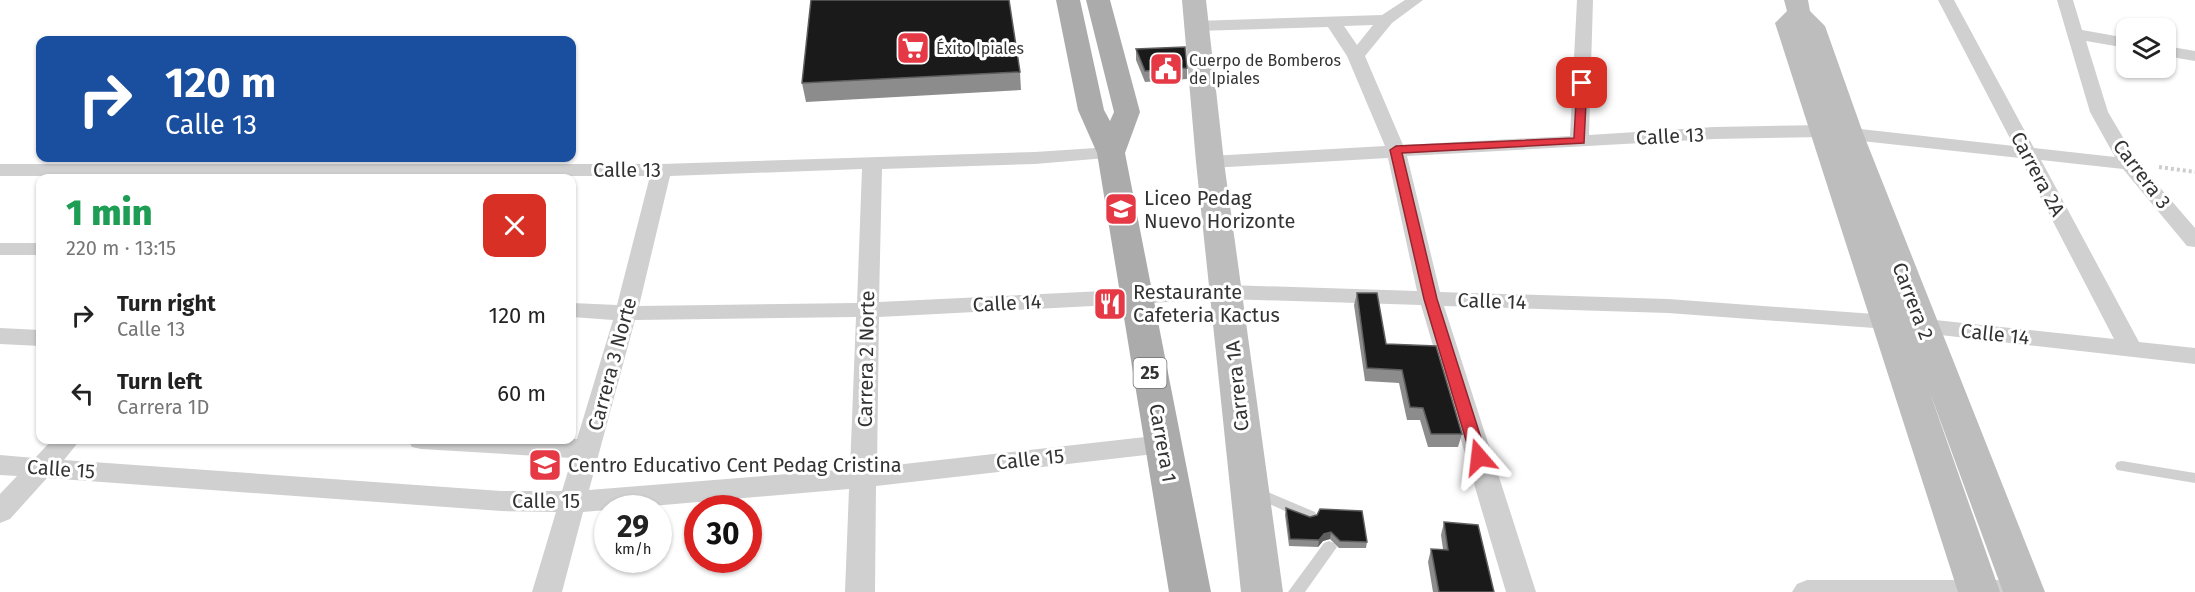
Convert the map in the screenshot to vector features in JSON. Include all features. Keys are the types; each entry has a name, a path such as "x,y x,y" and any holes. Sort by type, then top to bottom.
{"main road":[{"name":"Carrera 1","path":"1068,0 1091,110 1110,153 1190,592"},
{"path":"1098,0 1126,112 1110,153"},
{"path":"1075,32 1106,30"}],"street":[{"name":"Carrera 1A","path":"1194,0 1210,162 1263,592"},
{"path":"1356,56 1386,20 1415,0"},
{"path":"1580,141 1585,0"},
{"name":"Carrera 2A","path":"1946,0 2130,349"},
{"name":"Carrera 3","path":"2065,0 2099,112 2129,164 2195,241"},
{"name":"Carrera 2","path":"1797,7 1813,26 1836,132 1905,324 1985,592"},
{"path":"1196,26 1386,20"},
{"path":"1333,22 1356,56 1396,150 1430,299 1521,592"},
{"path":"2076,34 2116,41"},
{"path":"2176,53 2195,56"},
{"name":"Calle 13","path":"1210,162 1714,133 1836,132 2129,164"},
{"name":"Calle 13","path":"2,172 318,169 661,170 1035,158 1110,153"},
{"name":"Carrera 2 Norte","path":"860,592 872,162"},
{"name":"Carrera 3 Norte","path":"547,592 626,313 661,170"},
{"path":"0,249 36,249"},
{"name":"Calle 14","path":"576,310 626,313 867,310 1227,292 1668,306 1905,324 2195,356"},
{"name":"Carrera 2","path":"1905,324 2024,592"},
{"path":"0,336 36,338"},
{"path":"0,512 63,444"},
{"path":"496,444 589,449"},
{"name":"Calle 15","path":"0,465 501,501 574,502 863,478 1163,444"},
{"path":"1807,592 1985,592"}],"lane":[{"path":"2122,466 2195,478"},
{"path":"1249,489 1310,516"},
{"path":"1296,592 1329,547"}],"building":[{"name":"Éxito Ipiales","path":"811,0 1009,0 1020,72 802,83"},
{"path":"1185,47 1187,68 1145,71 1136,49"},
{"path":"1357,293 1377,293 1386,344 1436,346 1462,434 1431,434 1423,408 1410,407 1402,370 1367,368"},
{"path":"1286,508 1310,517 1317,515 1320,509 1362,511 1367,542 1340,541 1331,532 1324,534 1319,540 1290,539"},
{"path":"1444,522 1478,525 1494,592 1439,592 1431,549 1448,550"}],"place":[{"name":"Éxito Ipiales","path":"913,48"},
{"name":"Cuerpo de Bomberos de Ipiales","path":"1166,69"},
{"name":"Liceo Pedag Nuevo Horizonte","path":"1121,209"},
{"name":"Restaurante Cafeteria Kactus","path":"1110,304"},
{"name":"Centro Educativo Cent Pedag Cristina","path":"545,465"}],"route":[{"path":"1479,457 1430,299 1396,150 1580,141 1582,83"}]}
